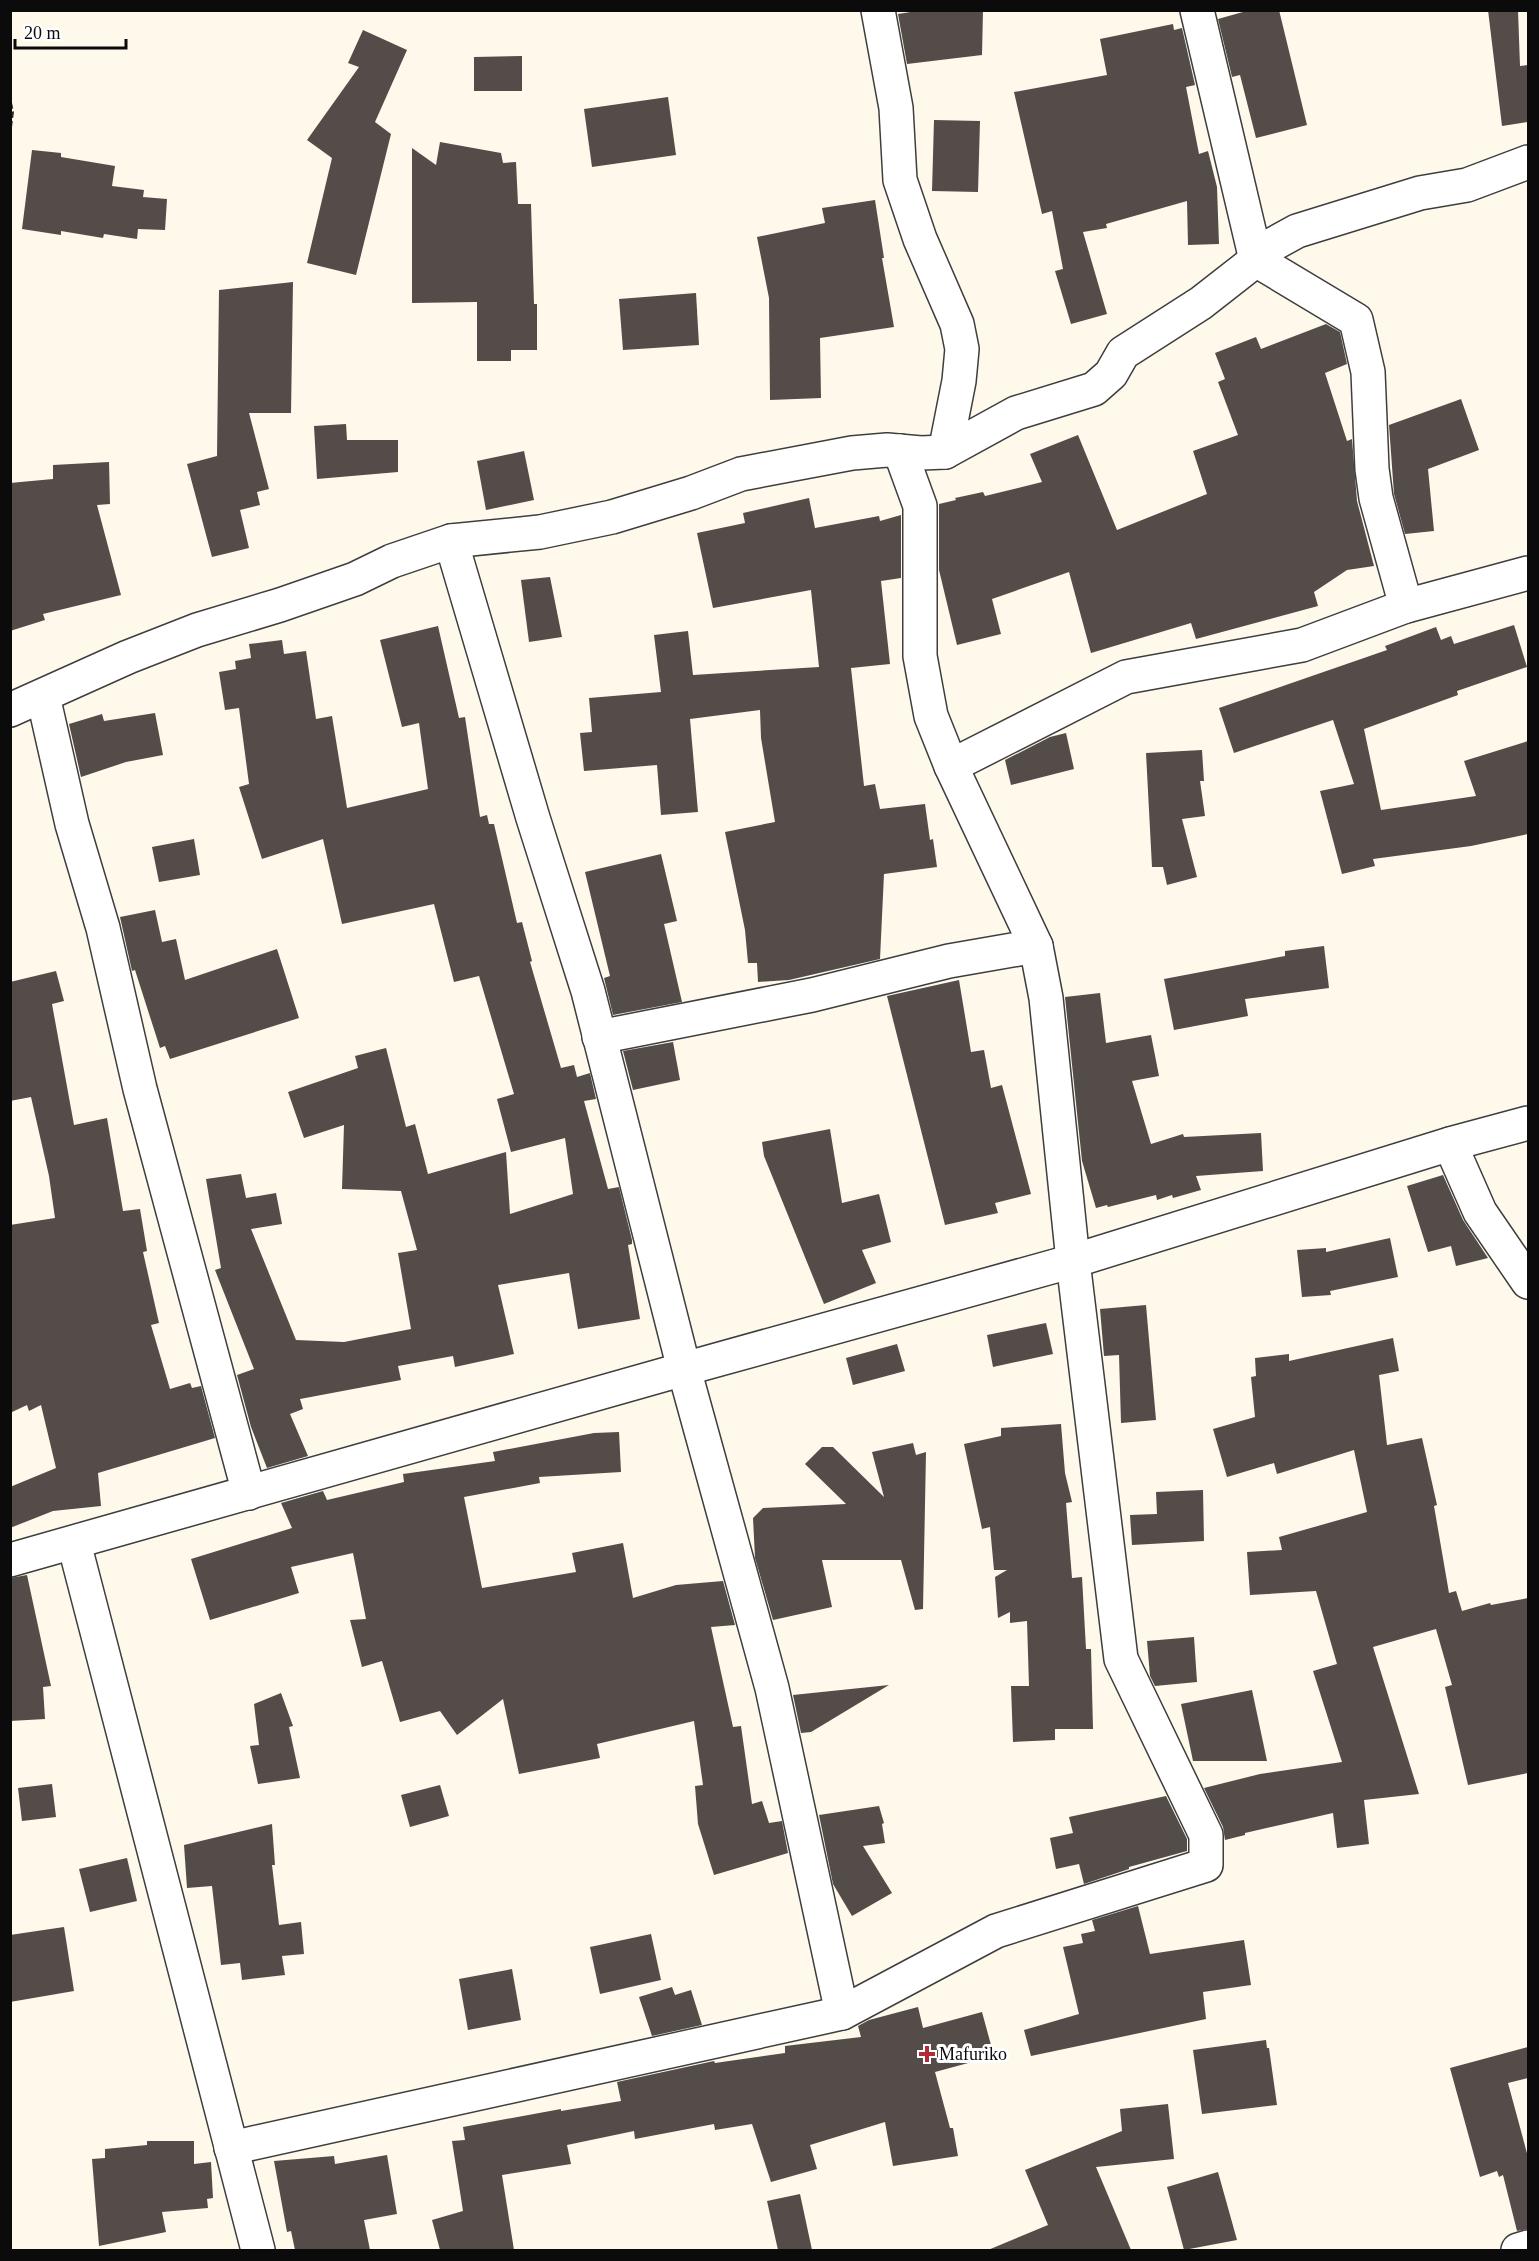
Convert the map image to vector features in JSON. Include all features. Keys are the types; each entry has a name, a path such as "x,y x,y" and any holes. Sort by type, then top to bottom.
{"street":[{"path":"878,10 896,108 900,180 920,239 957,324 962,349 959,381 945,452"},
{"path":"1197,10 1256,260 1356,320 1368,372 1371,469 1376,498 1406,606"},
{"path":"10,710 128,657 188,634 355,579 392,561 450,541 540,532 612,517 691,493 741,474 852,453 888,450 945,452 1016,412 1094,389 1111,374 1123,353 1201,303 1256,260 1268,247 1297,231 1420,194 1467,185 1528,162"},
{"path":"231,2148 842,2013 996,1931 1206,1865 1206,1835 1121,1659 1073,1261 1046,998 1036,946 951,766 931,716 920,656 920,506 900,452"},
{"path":"450,541 533,818 588,991 684,1369 772,1688 842,2013"},
{"path":"951,766 1126,677 1302,645 1406,606 1528,573"},
{"path":"43,696 72,824 103,928 140,1089 249,1493"},
{"path":"599,1037 812,995 949,961 1036,946"},
{"path":"10,1560 1073,1261 1449,1144 1528,1123"},
{"path":"1449,1144 1480,1212 1528,1282"},
{"path":"74,1543 258,2250"},
{"path":"1518,2250 1528,2247"}],"path":[{"path":"10,103 12,112 10,127"}],"building":[{"path":"923,10 983,10 982,55 907,64 898,14"},
{"path":"1250,10 1279,10 1307,125 1256,138 1240,75 1232,77 1218,19"},
{"path":"1488,10 1518,10 1520,66 1528,65 1528,122 1502,126"},
{"path":"1173,24 1174,30 1182,28 1195,85 1186,87 1199,154 1208,151 1217,187 1219,244 1188,245 1187,201 1106,224 1107,228 1083,232 1107,314 1071,324 1055,271 1063,269 1052,211 1042,214 1014,92 1107,75 1100,39"},
{"path":"363,30 407,50 375,122 391,134 356,275 307,263 332,158 307,140 359,67 348,63"},
{"path":"522,56 522,91 474,91 474,57"},
{"path":"668,97 676,155 592,167 584,109"},
{"path":"934,120 980,121 978,192 932,191"},
{"path":"440,142 501,153 503,163 516,162 518,204 531,204 534,304 537,304 537,350 511,350 511,361 477,361 477,302 412,303 412,148 436,165"},
{"path":"32,150 61,153 61,157 115,166 112,186 144,190 143,197 167,199 165,230 138,229 137,239 104,234 103,238 61,231 61,235 22,229"},
{"path":"875,200 894,327 820,338 821,398 770,400 769,298 757,237 825,223 822,208"},
{"path":"293,282 291,413 249,413 269,489 257,492 260,505 240,510 249,548 212,557 187,464 217,456 219,290"},
{"path":"696,293 699,345 623,350 619,299"},
{"path":"1326,324 1340,332 1347,364 1325,373 1347,441 1352,439 1357,501 1374,566 1347,570 1314,592 1318,606 1196,639 1191,623 1091,653 1069,572 992,599 1001,634 957,645 939,570 939,504 983,492 985,496 1042,482 1030,454 1078,435 1117,530 1207,494 1193,451 1238,435 1218,382 1225,379 1215,353 1256,337 1261,349"},
{"path":"1461,399 1479,450 1428,469 1434,531 1405,534 1394,494 1389,425"},
{"path":"346,424 347,440 398,440 398,472 317,479 314,426"},
{"path":"524,451 534,500 486,510 477,461"},
{"path":"109,462 110,504 97,505 121,595 43,614 45,620 10,631 10,483 53,479 53,465"},
{"path":"809,498 815,528 879,516 880,521 901,515 901,578 881,581 890,664 851,668 864,786 875,784 880,809 925,804 930,840 933,839 937,867 884,874 880,959 789,980 758,982 757,963 748,963 745,930 725,832 775,822 761,738 760,710 690,719 698,812 661,815 657,765 584,771 580,733 592,732 589,698 661,692 654,635 688,631 693,675 819,667 811,590 713,608 697,533 745,523 743,513"},
{"path":"550,577 562,637 529,642 521,580"},
{"path":"1514,625 1527,667 1457,691 1458,695 1364,729 1381,810 1476,796 1464,761 1528,741 1528,834 1471,846 1373,859 1375,866 1342,874 1320,791 1354,784 1333,720 1234,753 1219,708 1387,650 1385,646 1436,627 1441,640 1451,636 1454,644"},
{"path":"438,626 459,718 465,717 480,817 487,815 489,824 494,824 517,923 522,922 532,961 530,962 561,1068 574,1065 577,1077 590,1073 596,1099 584,1101 608,1189 619,1187 632,1240 632,1244 628,1245 640,1319 578,1329 569,1273 498,1285 514,1354 455,1367 453,1356 398,1366 401,1380 300,1399 303,1409 290,1414 308,1456 267,1468 251,1427 237,1375 254,1369 215,1270 221,1268 206,1179 241,1174 246,1198 276,1193 282,1224 251,1229 296,1340 344,1342 411,1329 398,1253 417,1250 401,1191 342,1189 344,1125 304,1138 288,1092 358,1068 355,1056 386,1048 406,1127 415,1124 428,1174 506,1152 510,1214 573,1194 565,1138 511,1152 497,1099 514,1094 479,976 454,982 434,904 342,924 323,839 262,859 239,787 249,784 239,708 225,710 219,672 236,669 235,661 251,658 249,644 282,640 284,654 306,651 316,719 332,716 347,808 428,789 419,723 402,727 380,640"},
{"path":"155,713 163,755 126,762 81,777 69,724 102,714 104,721"},
{"path":"1066,733 1074,769 1011,785 1005,760 1050,737"},
{"path":"1202,750 1204,781 1200,781 1205,816 1182,819 1197,877 1167,885 1163,867 1152,867 1146,753"},
{"path":"194,839 200,875 159,882 152,847"},
{"path":"661,854 677,921 664,924 682,1002 613,1015 604,978 610,976 585,872"},
{"path":"155,910 162,942 176,939 185,980 277,949 299,1018 170,1059 165,1046 160,1048 135,970 132,971 120,917"},
{"path":"1324,946 1329,988 1245,999 1248,1016 1174,1030 1164,979 1285,956 1285,951"},
{"path":"56,971 64,1001 52,1004 74,1125 107,1118 123,1211 140,1209 147,1251 143,1252 159,1323 151,1325 170,1389 190,1383 192,1388 201,1386 215,1438 98,1473 101,1506 53,1511 10,1528 10,1487 56,1468 41,1405 29,1411 27,1405 10,1413 10,1225 55,1218 49,1176 31,1097 10,1101 10,982"},
{"path":"959,980 971,1052 984,1050 991,1088 1002,1085 1031,1194 995,1203 998,1213 945,1225 887,996"},
{"path":"1100,993 1106,1043 1151,1035 1159,1076 1132,1081 1151,1144 1183,1134 1184,1137 1261,1133 1263,1171 1196,1176 1201,1190 1173,1198 1172,1195 1157,1200 1156,1195 1096,1208 1082,1161 1065,997"},
{"path":"673,1042 680,1080 633,1090 623,1051"},
{"path":"830,1129 842,1203 879,1194 891,1242 862,1250 876,1283 824,1304 764,1156 762,1142"},
{"path":"1443,1175 1463,1220 1488,1258 1456,1266 1451,1246 1428,1252 1407,1186"},
{"path":"1390,1238 1398,1277 1330,1291 1331,1295 1302,1297 1297,1250 1326,1248 1326,1252"},
{"path":"1146,1305 1156,1420 1121,1423 1119,1355 1104,1356 1100,1309"},
{"path":"1046,1323 1053,1354 993,1367 987,1335"},
{"path":"1393,1338 1399,1371 1379,1375 1387,1445 1422,1438 1437,1505 1434,1506 1449,1593 1456,1591 1462,1611 1490,1603 1491,1605 1528,1598 1528,1773 1468,1785 1445,1687 1452,1685 1436,1629 1373,1647 1419,1794 1364,1800 1369,1844 1337,1848 1333,1813 1245,1833 1245,1835 1225,1840 1223,1827 1204,1788 1260,1774 1342,1762 1313,1671 1337,1664 1316,1591 1250,1595 1247,1552 1282,1550 1279,1537 1367,1512 1354,1450 1277,1474 1274,1463 1227,1477 1213,1429 1255,1417 1251,1377 1256,1376 1255,1358 1289,1354 1289,1361"},
{"path":"897,1344 905,1371 853,1385 846,1358"},
{"path":"1061,1424 1065,1473 1072,1502 1066,1503 1072,1578 1082,1577 1086,1649 1091,1649 1093,1729 1055,1729 1055,1740 1013,1742 1011,1686 1029,1686 1027,1621 1010,1623 1010,1612 998,1618 995,1577 1007,1570 994,1570 990,1527 982,1529 964,1444 1001,1436 1001,1428"},
{"path":"619,1432 621,1472 539,1477 540,1483 464,1497 482,1588 576,1572 572,1553 623,1543 633,1598 676,1585 723,1581 735,1625 711,1627 733,1727 741,1726 752,1804 762,1801 769,1823 782,1821 788,1853 714,1875 698,1824 695,1786 703,1785 694,1721 597,1744 600,1758 519,1774 503,1699 457,1735 440,1711 400,1722 382,1661 362,1667 350,1620 366,1619 353,1553 291,1567 299,1593 210,1620 191,1559 292,1528 281,1503 323,1491 327,1500 404,1482 403,1474 495,1461 493,1452 594,1433"},
{"path":"913,1443 916,1455 926,1452 923,1609 915,1610 901,1560 822,1560 832,1607 773,1620 755,1558 753,1518 763,1508 846,1504 805,1464 822,1447 833,1447 884,1497 872,1452"},
{"path":"1203,1490 1204,1541 1132,1545 1130,1515 1157,1514 1156,1492"},
{"path":"27,1575 51,1686 43,1687 45,1719 10,1721 10,1578"},
{"path":"1194,1637 1197,1682 1155,1686 1150,1676 1147,1641"},
{"path":"889,1685 811,1732 801,1733 793,1695"},
{"path":"1252,1690 1267,1761 1193,1761 1181,1704"},
{"path":"281,1693 293,1726 289,1727 300,1778 258,1784 250,1746 259,1745 254,1704"},
{"path":"52,1784 56,1817 22,1821 18,1788"},
{"path":"440,1785 449,1816 410,1827 401,1795"},
{"path":"1166,1796 1187,1839 1187,1851 1129,1867 1129,1869 1084,1884 1079,1864 1056,1869 1050,1838 1073,1833 1069,1817"},
{"path":"879,1806 884,1823 882,1824 885,1843 863,1846 892,1893 852,1916 833,1884 819,1815"},
{"path":"272,1824 275,1865 272,1865 279,1925 301,1922 304,1954 282,1956 285,1975 242,1980 240,1963 221,1965 212,1886 187,1888 184,1845"},
{"path":"127,1858 137,1901 90,1912 79,1869"},
{"path":"1138,1906 1150,1954 1244,1940 1251,1985 1203,1992 1206,2019 1031,2056 1024,2030 1079,2014 1063,1947 1083,1943 1081,1934 1095,1931 1092,1920"},
{"path":"64,1927 74,1991 10,2002 10,1935"},
{"path":"651,1934 661,1980 600,1994 590,1947"},
{"path":"512,1969 521,2020 468,2030 459,1979"},
{"path":"672,1987 675,1995 691,1990 702,2025 652,2036 639,1997"},
{"path":"918,2007 923,2028 982,2012 994,2056 935,2072 950,2128 953,2128 958,2156 893,2166 885,2122 810,2145 817,2169 771,2182 752,2124 715,2130 714,2124 635,2139 634,2131 567,2145 571,2164 502,2175 514,2250 440,2250 432,2220 463,2211 452,2141 465,2140 463,2127 561,2109 561,2111 621,2101 617,2082 714,2061 715,2063 785,2053 785,2046 861,2037 858,2026 869,2020"},
{"path":"1266,2040 1277,2105 1202,2114 1193,2050"},
{"path":"1528,2047 1528,2078 1508,2083 1528,2157 1528,2229 1517,2231 1503,2175 1499,2177 1497,2171 1480,2177 1450,2068"},
{"path":"1168,2104 1174,2159 1096,2167 1131,2250 988,2250 1048,2225 1025,2170 1122,2131 1120,2109"},
{"path":"147,2141 194,2141 194,2164 211,2162 213,2198 207,2199 208,2208 162,2212 166,2232 99,2246 92,2159 105,2158 105,2149 147,2145"},
{"path":"387,2155 397,2214 364,2220 370,2250 295,2250 291,2231 287,2232 274,2161 334,2156 335,2164"},
{"path":"1218,2172 1237,2240 1184,2250 1167,2187"},
{"path":"800,2194 812,2250 778,2250 767,2201"}],"place":[{"name":"Mafuriko","path":"927,2054"}]}
